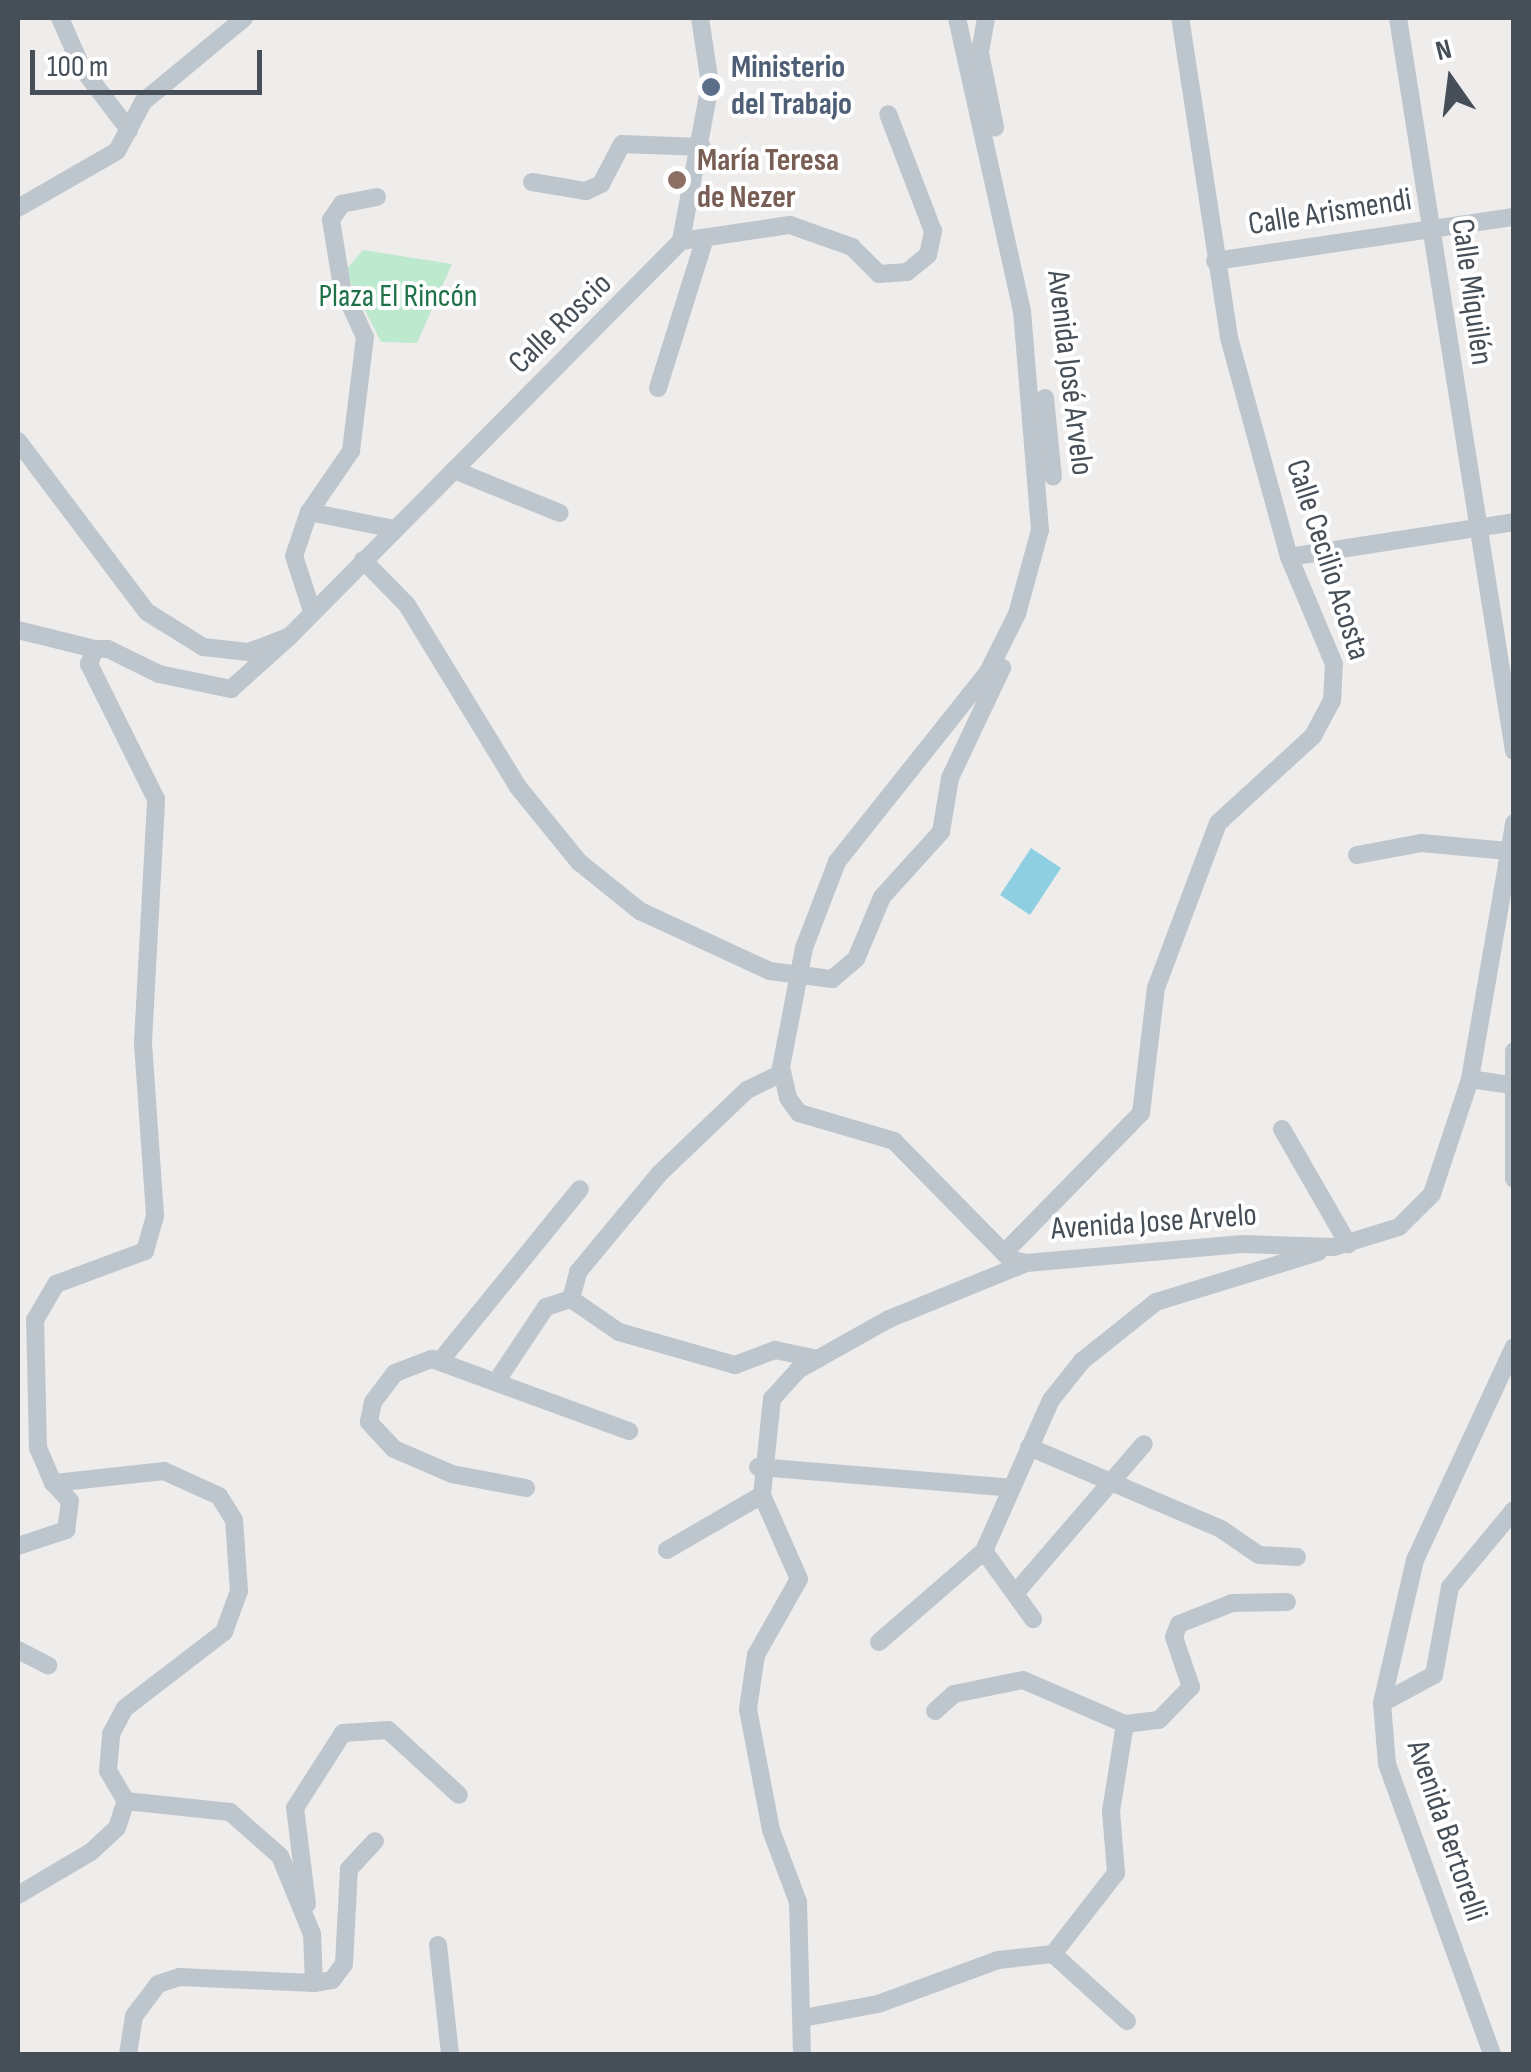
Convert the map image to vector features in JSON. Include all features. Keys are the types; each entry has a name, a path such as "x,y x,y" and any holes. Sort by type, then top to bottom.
{"street":[{"path":"60,18 82,68 128,130"},
{"path":"18,208 118,152 143,102 244,18"},
{"path":"700,18 710,84 702,147 682,241 704,241 750,224 790,225 852,247 879,274 907,272 928,255 933,231 888,114"},
{"name":"Avenida José Arvelo","path":"929,751 1004,640 1034,566 1042,469 1010,238 957,18"},
{"name":"Avenida José Arvelo","path":"363,560 407,604 518,787 579,862 640,911 770,971 832,979 856,959 882,897 941,832 956,766 1035,594 1054,497 1034,306 980,53 986,18"},
{"name":"Calle Cecilio Acosta","path":"1004,1253 1141,1113 1156,988 1218,822 1324,720 1334,664 1289,557 1215,262 1180,18"},
{"name":"Calle Miquilén","path":"1398,18 1432,227 1473,528 1514,751"},
{"path":"532,182 586,192 601,184 622,144 702,147"},
{"path":"312,612 294,556 309,512 352,451 365,337 342,287 330,220 342,204 378,197"},
{"name":"Calle Arismendi","path":"1215,262 1514,217"},
{"name":"Calle Roscio","path":"95,648 231,688 290,636 682,241"},
{"path":"658,388 704,241"},
{"path":"18,441 148,612 203,647 249,652 290,636"},
{"path":"454,470 560,513"},
{"path":"309,512 394,528"},
{"path":"1289,557 1514,522"},
{"path":"18,630 95,648 96,689 156,799 143,1042 155,1215 146,1251 56,1284 35,1320 25,1394 52,1483 70,1501 66,1530 18,1546"},
{"path":"572,1300 578,1272 659,1174 748,1090 782,1073 804,948 838,862 929,751 956,766"},
{"path":"1510,1085 1470,1079 1514,823"},
{"path":"1357,856 1421,842 1508,851"},
{"path":"1514,1051 1510,1085 1514,1180"},
{"name":"Avenida Jose Arvelo","path":"782,1073 799,1113 894,1142 1004,1253 1026,1263 1242,1244 1341,1246 1399,1227 1423,1207 1470,1079"},
{"path":"879,1642 984,1551 1029,1447 1082,1361 1156,1302 1341,1246 1282,1129"},
{"path":"526,1488 441,1470 376,1434 370,1409 395,1373 441,1360 580,1189"},
{"path":"802,2054 798,1902 771,1830 748,1709 756,1654 798,1579 762,1496 758,1467 772,1399 818,1359 1026,1263"},
{"path":"496,1382 546,1307 572,1300 618,1332 735,1366 775,1350 818,1359"},
{"name":"Avenida Bertorelli","path":"1492,2054 1387,1764 1382,1703 1415,1560 1514,1348"},
{"path":"441,1360 629,1432"},
{"path":"1017,1590 1106,1481 1144,1444"},
{"path":"1029,1447 1259,1555 1297,1557"},
{"path":"758,1467 1012,1488"},
{"path":"18,1895 91,1852 117,1828 126,1801 108,1771 110,1734 125,1708 224,1632 240,1592 234,1520 219,1496 164,1471 52,1483"},
{"path":"667,1550 762,1496"},
{"path":"1382,1703 1434,1675 1450,1588 1514,1510"},
{"path":"984,1551 1017,1590 1033,1618"},
{"path":"934,1710 954,1694 1023,1680 1125,1724 1159,1720 1191,1687 1174,1637 1179,1624 1232,1603 1287,1602"},
{"path":"18,1650 48,1665"},
{"path":"803,2018 878,2004 998,1960 1053,1954 1116,1873 1111,1811 1125,1724"},
{"path":"314,1984 295,1808 342,1733 388,1730 458,1794"},
{"path":"126,1801 230,1812 280,1856 307,1913"},
{"path":"128,2054 134,2016 158,1984 180,1977 314,1984 342,1970 348,1869 375,1841"},
{"path":"438,1944 450,2054"},
{"path":"1053,1954 1127,2021"}],"green space":[{"name":"Plaza El Rincón","path":"363,250 452,264 417,343 381,342 345,271"}],"water":[{"path":"1031,848 1061,868 1030,915 1000,895"}],"place":[{"name":"Ministerio del Trabajo","path":"711,87"},
{"name":"María Teresa de Nezer","path":"677,180"}]}
